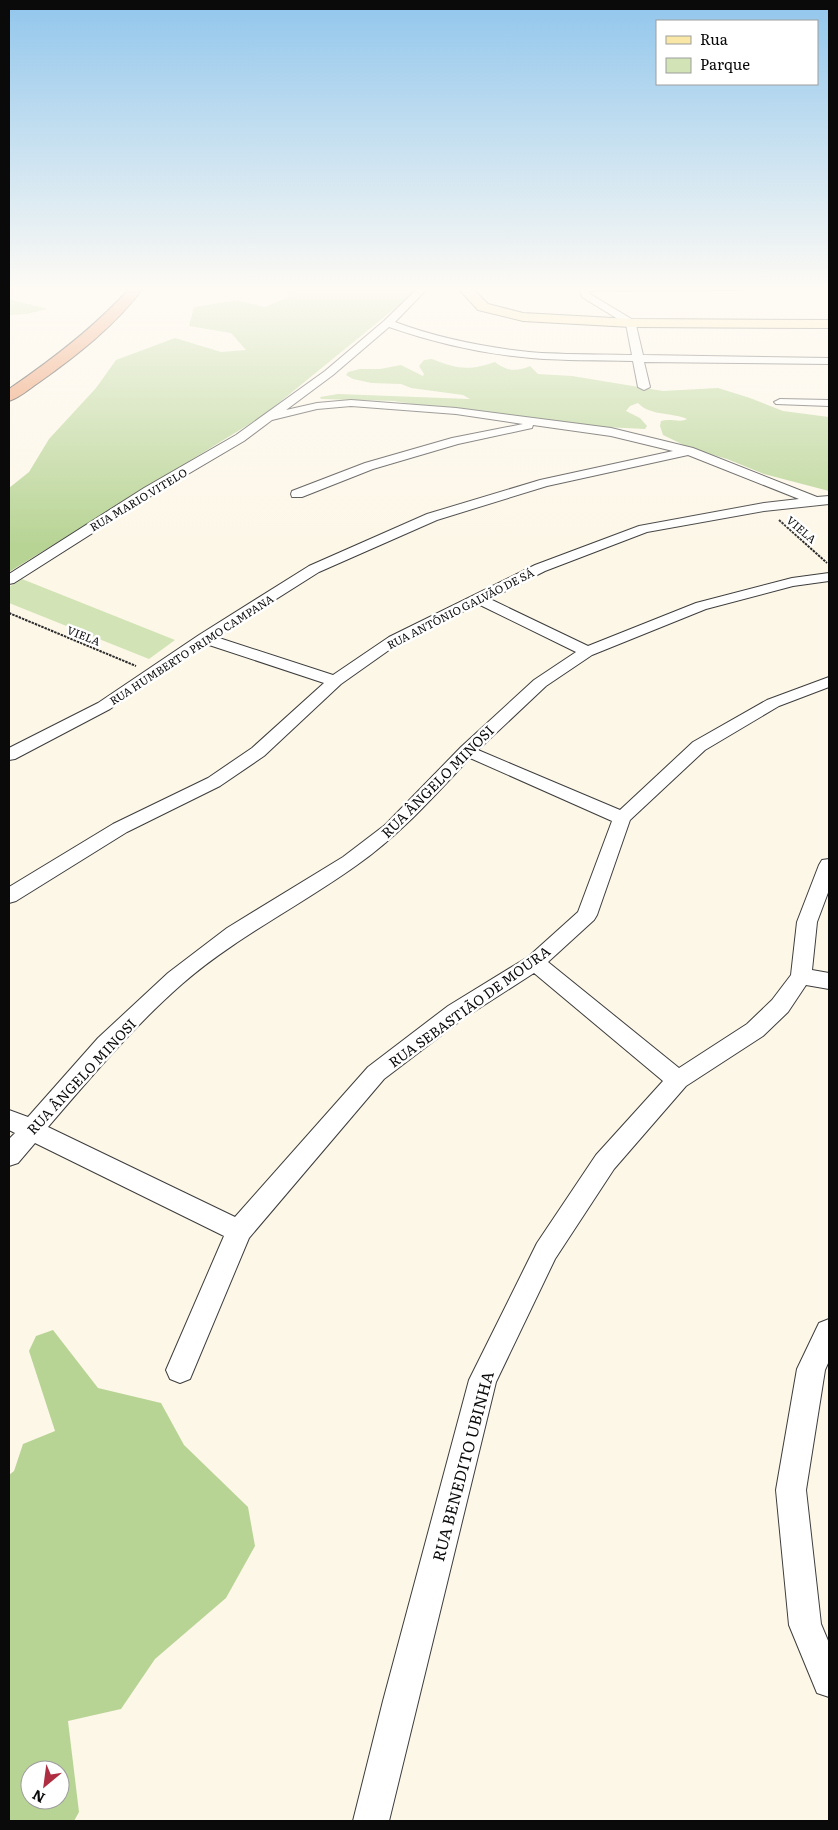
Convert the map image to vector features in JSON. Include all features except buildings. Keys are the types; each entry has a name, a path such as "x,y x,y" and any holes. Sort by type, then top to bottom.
{"highway":[{"path":"9,383 24,372"},
{"path":"9,396 44,372"}],"street":[{"name":"RUA MARIO VITELO","path":"9,580 149,491 240,438 330,372"},
{"path":"641,372 644,387"},
{"path":"780,402 829,403"},
{"path":"267,418 317,406 350,403 456,411 611,432 689,451 822,500"},
{"path":"298,494 369,466 456,441 543,423"},
{"name":"RUA HUMBERTO PRIMO CAMPANA","path":"9,755 104,706 204,638 314,569 432,517 544,483 689,451"},
{"name":"RUA ANTÔNIO GALVÃO DE SÁ","path":"9,896 120,828 221,777 258,752 335,680 394,640 540,568 644,529 764,507 822,500"},
{"name":"RUA ÂNGELO MINOSI","path":"9,1156 19,1125 175,978 234,933 350,861 392,829 467,751 540,683 587,652 701,606 792,582 829,577"},
{"path":"478,599 587,652"},
{"path":"204,638 335,680"},
{"name":"RUA SEBASTIÃO DE MOURA","path":"180,1370 239,1231 376,1073 456,1012 535,962 587,915 622,818 700,746 773,703 829,682"},
{"path":"467,751 622,818"},
{"name":"RUA BENEDITO UBINHA","path":"371,1821 482,1380 546,1251 605,1162 678,1080 755,1030 780,1006 801,976 807,922 829,865"},
{"path":"535,962 678,1080"},
{"path":"801,976 829,981"},
{"path":"19,1125 239,1231"},
{"path":"829,1332 810,1369 791,1490 805,1625 829,1681"}],"path":[{"name":"VIELA","path":"764,507 829,565"},
{"name":"VIELA","path":"9,613 153,672"}],"green space":[{"path":"107,372 316,372 264,415 9,572 9,488 29,472 49,439 96,388"},
{"path":"348,372 416,372 423,376 423,372 536,372 572,376 663,391 718,388 783,411 829,417 829,491 764,474 727,459 692,449 663,435 660,426 661,421 682,421 687,419 648,410 638,403 630,406 626,411 640,418 647,426 645,429 564,425 498,418 394,401 321,399 320,397 338,394 470,399 463,395 411,388 401,384 372,383 353,379 346,375"},
{"path":"22,579 175,640 149,659 9,603 9,587"},
{"path":"53,1330 98,1388 161,1403 184,1445 248,1507 255,1546 226,1598 155,1659 121,1709 68,1721 79,1812 74,1821 9,1821 9,1475 14,1471 23,1444 55,1431 29,1351 36,1336"}]}
